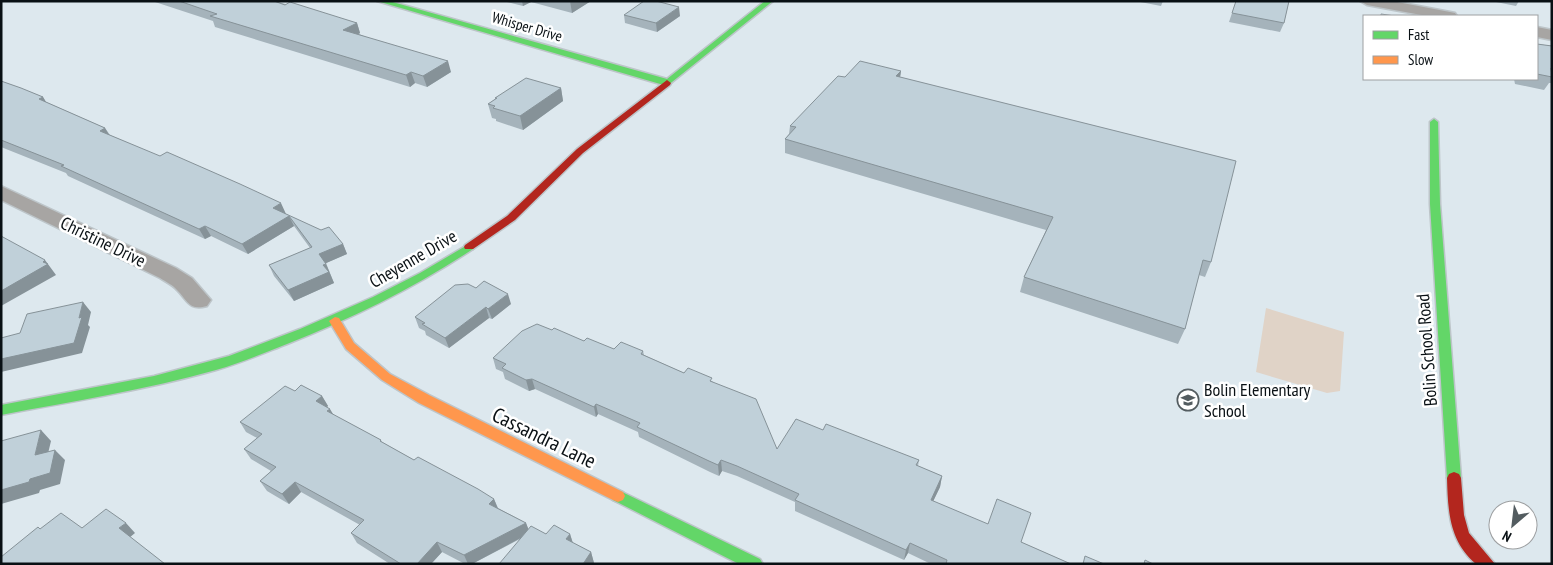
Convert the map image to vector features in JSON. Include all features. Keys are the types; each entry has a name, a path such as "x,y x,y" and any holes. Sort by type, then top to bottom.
{"street":[{"name":"Whisper Drive","path":"380,1 667,82"},
{"name":"Cheyenne Drive","path":"1,410 140,384 197,370 259,350 335,321 452,259 497,228 523,207 572,157 770,1"},
{"path":"1367,1 1444,15"},
{"path":"1538,32 1552,34"},
{"name":"Bolin School Road","path":"1434,122 1435,204 1457,526 1469,549 1487,564"},
{"name":"Christine Drive","path":"1,192 168,273 184,283 200,300"},
{"name":"Cassandra Lane","path":"335,321 350,346 386,376 424,399 755,564"}],"shaded area":[{"path":"1266,308 1344,332 1340,391 1327,393 1256,372"}],"building":[{"path":"179,1 274,1 285,5 290,2 357,23 343,30 448,61 423,76 411,72 406,75 210,16 217,14"},
{"path":"644,1 656,1 679,7 656,23 624,15"},
{"path":"1236,1 1289,1 1284,23 1232,13"},
{"path":"1538,44 1552,46 1552,77 1538,74"},
{"path":"860,61 901,71 896,76 1236,161 1211,262 1203,260 1185,329 1024,277 1053,217 785,139 796,127 790,126 838,76 845,77"},
{"path":"526,78 561,88 520,116 493,108 495,106 488,104 497,98 495,98"},
{"path":"1,81 43,97 39,99 105,128 100,131 160,156 167,152 281,203 273,208 321,230 329,227 343,244 319,254 326,264 323,265 329,272 288,290 269,265 312,247 289,216 242,244 205,226 199,229 61,166 64,165 1,140"},
{"path":"1,236 45,260 43,262 48,264 1,291"},
{"path":"484,281 508,294 488,309 486,307 445,338 422,324 425,323 415,317 455,285 468,284 476,288"},
{"path":"83,302 79,318 82,317 74,343 1,359 1,338 20,333 27,314"},
{"path":"537,324 552,330 554,328 584,341 587,338 614,349 621,342 643,351 641,354 684,373 688,368 712,378 710,381 756,399 777,449 796,419 823,430 826,424 919,460 916,465 942,476 931,500 988,524 997,499 1031,513 1021,542 1071,564 946,564 947,560 910,543 906,550 795,500 799,494 737,466 721,460 718,465 709,461 637,427 640,423 596,404 594,407 532,379 526,380 502,368 506,364 493,358 522,331"},
{"path":"301,385 322,396 316,401 330,409 327,411 414,460 418,457 478,489 494,499 489,504 526,523 464,555 437,542 417,564 401,564 351,533 364,520 295,482 282,494 260,481 276,467 244,449 262,434 240,422 285,386 295,391"},
{"path":"41,430 35,455 55,450 50,473 30,479 29,482 1,490 1,441"},
{"path":"106,509 126,523 119,528 165,564 1,564 1,557 38,527 40,529 61,513 82,528"},
{"path":"554,525 570,534 566,539 591,552 583,564 499,564 531,526 546,534"},
{"path":"1085,556 1104,564 1083,564"},
{"path":"1145,560 1153,564 1144,564"}],"traffic: fast":[{"path":"380,1 667,82"},
{"path":"667,83 770,1"},
{"path":"1434,122 1435,204 1454,478"},
{"path":"1,410 103,391 234,360 354,312 401,288 469,247"},
{"path":"618,496 755,564"}],"traffic: slow":[{"path":"335,321 350,346 386,377 424,399 618,496"}],"traffic: jam":[{"path":"469,247 511,218 580,151 667,83"},
{"path":"1454,478 1458,526 1468,545 1487,564"}],"place":[{"name":"Bolin Elementary School","path":"1188,400"}]}
